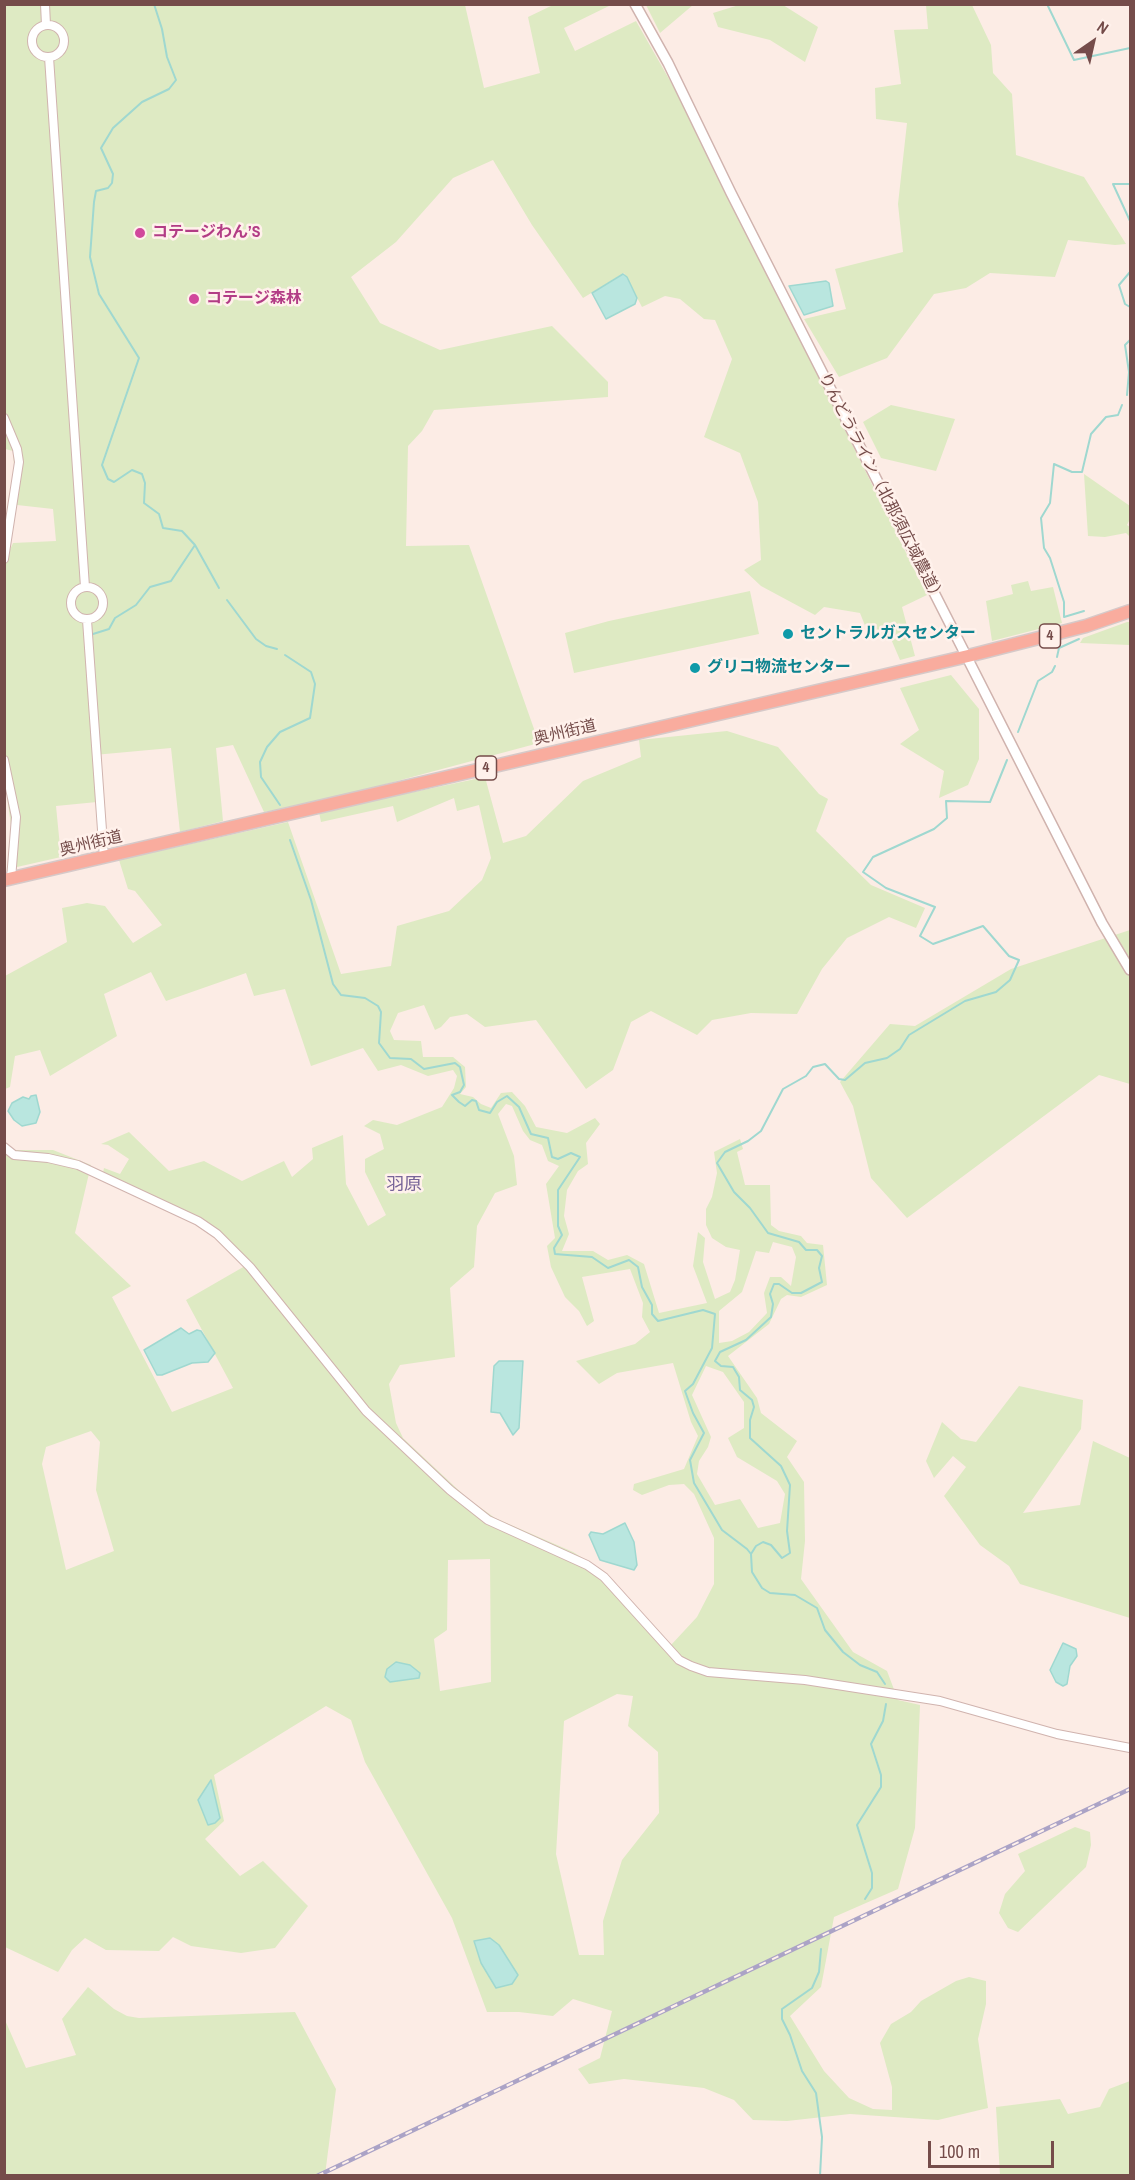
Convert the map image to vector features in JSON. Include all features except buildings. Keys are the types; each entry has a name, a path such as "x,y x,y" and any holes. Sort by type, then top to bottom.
{"highway":[{"name":"奥州街道","path":"8,880 968,656 1086,626 1131,611"}],"street":[{"path":"45,4 46,25"},
{"name":"りんどうライン（北那須広域農道）","path":"635,4 668,63 736,203 1102,923 1131,970"},
{"path":"46,25 60,30 64,40 59,53 50,57 39,54 31,41 36,30 46,25"},
{"path":"50,57 85,587"},
{"path":"4,418 17,449 19,462 4,559"},
{"path":"85,587 97,590 104,603 97,617 87,620 76,616 71,606 73,595 85,587"},
{"path":"87,620 104,858"},
{"path":"4,760 16,817 8,880"},
{"path":"4,1147 14,1155 48,1158 78,1166 198,1221 217,1234 250,1267 366,1411 450,1490 488,1520 587,1564 604,1577 679,1660 708,1672 805,1680 931,1699 1057,1734 1131,1748"}],"green space":[{"path":"5,5 465,5 484,88 540,73 528,17 553,5 611,5 564,28 575,51 636,21 681,100 927,595 902,607 915,656 900,660 891,639 866,628 860,613 824,607 815,615 761,586 744,570 761,560 758,502 740,453 704,437 732,359 715,320 704,319 680,299 665,296 642,307 624,273 583,298 532,225 493,160 453,178 396,242 351,277 380,323 440,350 552,326 608,382 608,397 434,410 422,431 408,446 406,546 469,545 539,743 315,803 264,812 233,745 216,748 223,821 180,832 171,748 94,755 97,802 56,806 61,857 17,867 5,783 5,561 13,543 56,541 53,509 17,505 13,451 5,449"},
{"path":"646,5 693,5 660,33"},
{"path":"739,5 783,5 818,27 805,62 770,40 718,27 713,13"},
{"path":"926,5 972,5 991,45 993,73 1012,94 1016,155 1084,177 1126,244 1068,240 1055,277 990,273 966,288 934,294 887,358 839,377 804,319 846,309 835,269 903,252 898,204 907,123 876,119 875,88 901,84 894,30 928,29"},
{"path":"891,405 955,419 936,471 881,458 863,422"},
{"path":"1084,474 1130,506 1130,519 1127,525 1130,527 1130,537 1126,533 1105,537 1088,536"},
{"path":"1028,581 1031,591 1053,587 1062,623 992,641 986,601 1013,594 1011,585"},
{"path":"750,591 759,634 574,673 565,633 609,621"},
{"path":"1130,622 1130,645 1080,643 1083,638"},
{"path":"951,675 979,709 979,759 968,785 939,798 944,771 900,744 919,730 900,688"},
{"path":"727,731 778,747 819,794 828,799 816,831 871,885 925,908 916,928 889,917 847,938 822,969 797,1014 751,1013 712,1020 697,1035 651,1011 631,1022 613,1070 586,1089 536,1020 485,1027 467,1014 450,1017 435,1030 424,1005 398,1013 390,1031 394,1040 421,1041 423,1057 453,1057 465,1067 466,1087 460,1094 473,1097 481,1104 491,1108 501,1093 512,1092 525,1106 536,1127 567,1133 595,1118 600,1124 586,1143 588,1164 578,1171 567,1190 564,1216 569,1234 562,1251 593,1251 608,1260 627,1255 644,1264 659,1313 707,1303 693,1266 698,1232 705,1238 703,1262 715,1299 730,1292 735,1280 740,1250 726,1247 712,1238 706,1225 706,1209 712,1197 717,1173 714,1152 740,1139 743,1149 737,1152 745,1185 770,1185 771,1225 779,1231 801,1236 807,1243 823,1245 827,1285 801,1297 787,1295 781,1299 769,1324 728,1356 757,1398 761,1413 797,1441 787,1457 804,1482 805,1541 801,1579 853,1652 887,1671 898,1700 920,1705 915,1828 898,1889 834,1917 821,1987 790,2016 824,2071 849,2098 873,2109 892,2110 892,2087 880,2043 891,2024 911,2012 921,2001 956,1981 969,1977 986,1981 986,2004 978,2039 988,2108 938,2120 850,2114 787,2121 753,2120 734,2100 704,2088 624,2079 589,2084 578,2069 600,2058 612,2011 573,1999 553,2016 519,2012 487,2012 452,1918 365,1762 351,1720 326,1706 214,1775 224,1821 205,1839 240,1876 263,1861 308,1906 275,1948 241,1953 191,1946 173,1937 159,1951 106,1950 85,1938 72,1950 58,1972 5,1947 5,1150 53,1150 91,1165 75,1233 131,1286 112,1297 172,1412 233,1388 186,1300 245,1266 237,1248 199,1220 103,1173 104,1168 120,1174 129,1159 108,1145 101,1144 129,1132 169,1171 204,1161 242,1181 284,1161 292,1177 313,1159 312,1148 343,1135 346,1184 368,1226 386,1215 365,1172 365,1159 384,1149 380,1134 364,1126 373,1120 397,1125 442,1107 454,1088 457,1076 453,1070 428,1076 401,1065 378,1071 363,1048 311,1066 285,989 254,996 246,973 166,1001 151,972 104,994 117,1036 50,1076 40,1050 15,1056 10,1087 5,1089 5,976 67,942 62,908 87,903 105,906 133,943 162,925 135,891 128,889 119,860 288,822 341,974 391,966 397,926 449,911 482,880 491,858 479,805 457,811 454,798 397,822 393,806 321,822 319,812 485,777 503,843 526,836 583,781 641,757 639,740","holes":["506,1104 512,1106 523,1131 530,1140 542,1145 548,1161 559,1166 546,1184 555,1238 547,1246 551,1267 565,1297 579,1311 587,1326 594,1321 582,1277 630,1269 643,1303 642,1317 650,1332 635,1344 576,1361 599,1384 617,1373 673,1363 691,1422 698,1436 684,1469 634,1484 633,1490 642,1495 669,1485 684,1484 694,1494 714,1538 714,1584 697,1617 671,1645 602,1570 573,1552 495,1518 467,1498 403,1438 396,1423 389,1384 400,1365 455,1357 450,1288 474,1267 477,1226 495,1193 517,1185 514,1156 498,1114","773,1242 792,1247 796,1257 791,1286 781,1277 770,1277 764,1293 767,1313 749,1332 732,1341 719,1343 719,1311 742,1292 756,1251 769,1253","706,1366 723,1372 744,1402 744,1428 728,1438 737,1457 777,1481 785,1494 780,1523 758,1528 740,1499 715,1505 697,1474 699,1461 711,1437 692,1395","91,1431 100,1442 96,1490 114,1551 66,1570 42,1464 46,1447","490,1559 491,1682 440,1691 434,1639 447,1630 448,1560","617,1694 633,1696 628,1726 658,1752 659,1813 622,1860 603,1921 604,1955 579,1955 556,1854 564,1721"]},
{"path":"1130,930 1130,1084 1099,1075 907,1218 871,1178 853,1106 840,1082 890,1024 915,1026 1011,969"},
{"path":"1019,1386 1083,1400 1081,1429 1023,1513 1080,1505 1093,1441 1130,1458 1130,1618 1020,1584 1009,1566 980,1545 944,1496 966,1467 953,1456 934,1478 926,1461 942,1422 961,1439 976,1442"},
{"path":"1075,1827 1090,1832 1091,1845 1086,1867 1018,1932 1008,1928 999,1913 1005,1894 1025,1871 1018,1854"},
{"path":"88,1987 114,2009 127,2016 139,2018 295,2012 336,2089 325,2175 5,2175 5,2020 26,2068 76,2055 62,2019"},
{"path":"1130,2081 1130,2175 1000,2175 996,2107 1060,2099 1068,2114 1100,2107 1109,2089"}],"water":[{"path":"623,274 627,277 637,298 635,304 606,319 592,293"},
{"path":"826,281 829,283 833,306 804,315 789,286"},
{"path":"36,1095 40,1112 36,1123 22,1126 8,1111 12,1103 23,1097 29,1099"},
{"path":"181,1328 189,1334 197,1330 201,1331 215,1353 208,1362 192,1363 157,1375 144,1350"},
{"path":"499,1361 523,1361 519,1428 513,1435 500,1413 491,1412 494,1366"},
{"path":"625,1523 634,1542 637,1565 634,1570 600,1560 589,1535 591,1532 603,1534"},
{"path":"1063,1643 1076,1649 1077,1656 1070,1666 1067,1684 1063,1686 1056,1682 1050,1670"},
{"path":"396,1662 410,1665 420,1673 419,1678 390,1682 385,1677 387,1669"},
{"path":"211,1780 220,1818 208,1825 198,1800"},
{"path":"490,1938 499,1945 518,1975 512,1984 496,1988 481,1963 474,1941"}],"waterway":[{"path":"93,634 109,629 115,618 136,605 150,587 171,581 195,545 182,531 163,528 159,514 144,503 145,483 142,474 132,470 114,482 108,479 102,465 139,358 99,294 90,257 94,202 96,191 108,188 112,183 113,174 101,148 113,128 142,102 169,89 176,80 167,57 162,29 154,4"},
{"path":"1047,4 1074,60 1130,48"},
{"path":"1130,184 1113,184 1130,221"},
{"path":"1130,272 1119,285 1125,304 1130,307"},
{"path":"1127,395 1129,372 1125,345 1130,340"},
{"path":"1084,611 1064,617 1064,602 1050,558 1044,548 1041,518 1050,503 1054,464 1072,472 1082,472 1091,434 1106,417 1118,415 1122,405"},
{"path":"195,545 219,588"},
{"path":"227,600 256,639 266,646 277,649"},
{"path":"1057,657 1059,648 1079,639"},
{"path":"280,805 261,777 260,762 267,747 280,732 310,718 315,684 311,672 285,655"},
{"path":"1018,732 1038,681 1052,672 1055,666"},
{"path":"751,1554 756,1546 763,1542 771,1545 782,1558 790,1553 787,1531 790,1485 781,1466 750,1438 750,1420 754,1407 752,1400 740,1390 739,1377 733,1367 721,1366 715,1361 720,1352 746,1340 771,1317 773,1304 770,1294 774,1284 779,1284 792,1293 801,1293 822,1282 819,1268 822,1256 817,1250 806,1250 799,1242 768,1233 750,1208 734,1192 717,1163 725,1152 748,1141 761,1131 783,1089 806,1076 813,1067 825,1064 839,1079 845,1080 865,1063 887,1058 900,1049 909,1035 965,1001 996,992 1010,980 1019,960 1009,956 983,926 933,944 920,936 935,907 886,888 863,872 873,857 934,829 947,818 946,801 990,802 1007,760"},
{"path":"290,840 311,900 333,984 341,995 365,998 378,1006 381,1012 379,1043 390,1058 411,1059 424,1069 455,1063 460,1067 464,1085 460,1092 452,1095 459,1102 465,1106 472,1100 476,1101 479,1110 490,1113 497,1102 507,1096 519,1107 531,1134 548,1138 552,1157 558,1159 571,1153 580,1157 558,1190 558,1226 562,1235 554,1248 555,1254 592,1257 608,1268 629,1260 638,1267 642,1287 652,1305 652,1314 658,1321 703,1310 715,1314 712,1348 693,1384 685,1391 704,1433 690,1460 694,1483 722,1530 751,1554 752,1572 762,1588 770,1593 795,1595 817,1608 825,1630 843,1652 860,1665 877,1672 885,1684"},
{"path":"865,1899 872,1888 872,1873 857,1825 881,1787 881,1775 871,1744 883,1721 886,1704"},
{"path":"820,2176 822,2137 816,2093 802,2071 782,2019 782,2009 812,1988 819,1972 821,1949"}],"railway":[{"path":"317,2176 1130,1789"}],"place":[{"name":"コテージわん’S","path":"140,233"},
{"name":"コテージ森林","path":"194,299"},
{"name":"セントラルガスセンター","path":"788,634"},
{"name":"グリコ物流センター","path":"695,668"}],"district":[{"name":"羽原","path":"404,1185"}]}
